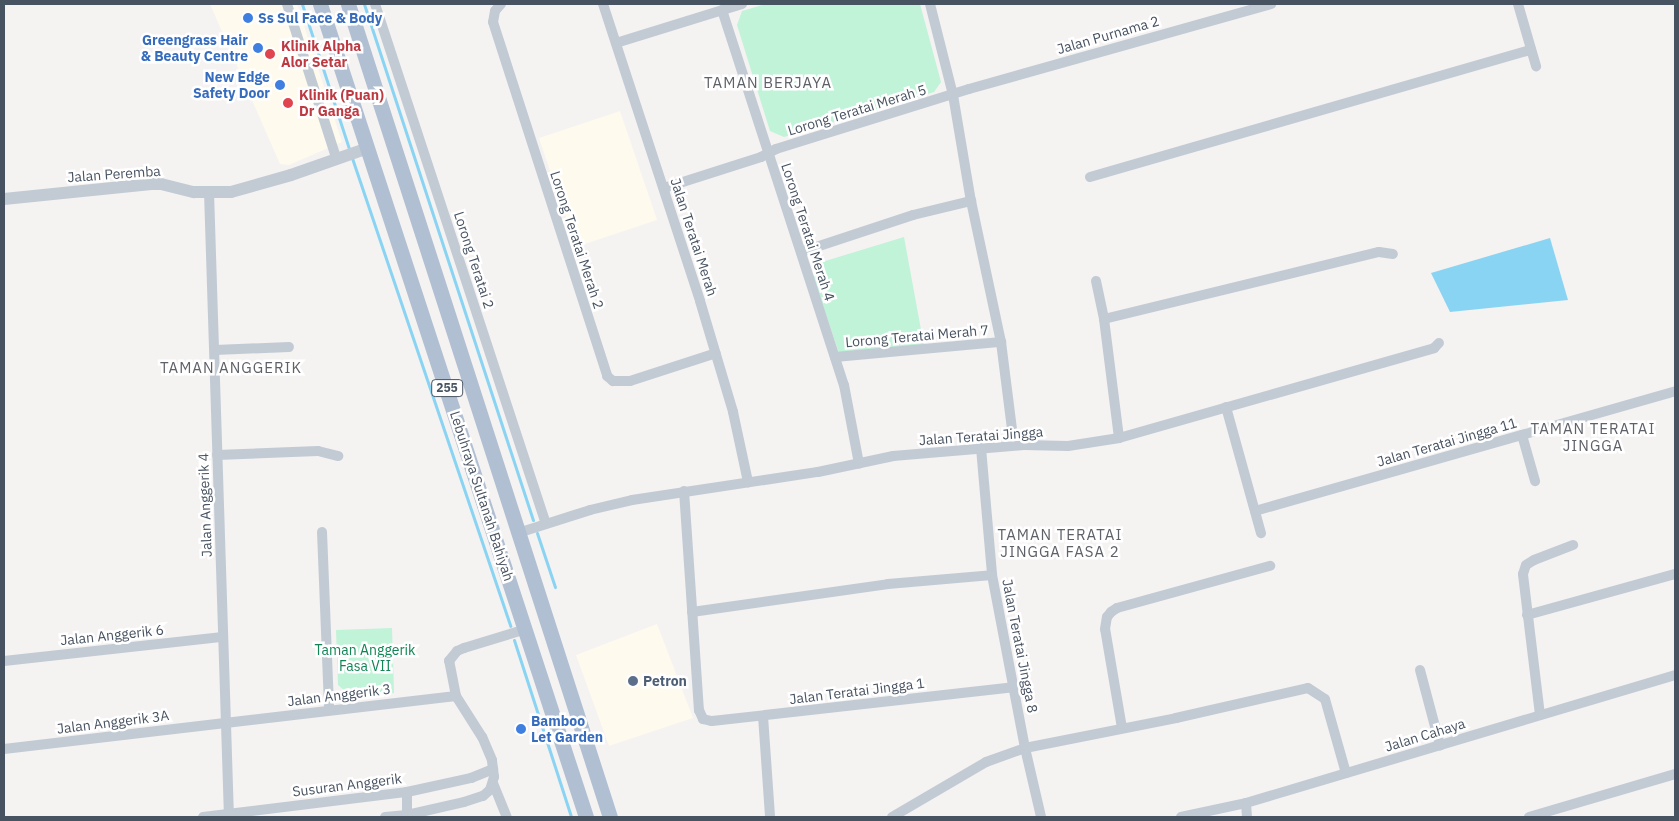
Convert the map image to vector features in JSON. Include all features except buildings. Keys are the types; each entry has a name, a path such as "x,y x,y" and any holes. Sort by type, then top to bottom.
{"main road":[{"name":"Lebuhraya Sultanah Bahiyah","path":"320,4 363,150 526,629 586,817"},
{"name":"Lebuhraya Sultanah Bahiyah","path":"348,4 610,817"},
{"path":"546,622 552,663 577,744 576,753 566,757"},
{"path":"591,817 584,777 587,772 595,770"}],"street":[{"path":"287,4 340,157"},
{"name":"Lorong Teratai 2","path":"375,4 546,524"},
{"name":"Lorong Teratai Merah 2","path":"501,4 495,11 493,22 607,376 613,381 630,381 716,353"},
{"name":"Jalan Teratai Merah","path":"603,4 716,353 733,412 748,482"},
{"path":"616,44 742,4"},
{"path":"930,4 953,95 971,201 1001,342 1014,445"},
{"name":"Jalan Purnama 2","path":"953,95 1271,4"},
{"path":"1518,4 1536,66"},
{"name":"Lorong Teratai Merah 4","path":"722,10 850,407 859,464"},
{"path":"1090,177 1531,50"},
{"name":"Lorong Teratai Merah 5","path":"664,188 953,95"},
{"name":"Jalan Peremba","path":"4,200 151,184 209,192 231,192 363,150"},
{"name":"Jalan Anggerik 4","path":"209,192 229,815"},
{"path":"801,252 913,215 971,201"},
{"path":"1104,319 1379,252 1393,254"},
{"path":"1096,281 1104,319 1119,438"},
{"name":"Lorong Teratai Merah 7","path":"834,357 1001,342"},
{"name":"Jalan Teratai Jingga","path":"518,533 632,500 859,464 893,456 1014,445 1068,446 1119,438 1434,348 1439,343"},
{"path":"215,350 289,347"},
{"name":"Jalan Teratai Jingga 11","path":"1255,511 1675,391"},
{"path":"1226,407 1261,533"},
{"path":"1522,435 1535,481"},
{"name":"Jalan Teratai Jingga 8","path":"981,448 992,575 1025,748 1041,817"},
{"path":"217,455 318,451 338,456"},
{"path":"684,491 692,612 888,584 992,575"},
{"path":"322,532 329,710"},
{"path":"1540,715 1523,574 1526,565 1534,560 1573,545"},
{"path":"1122,728 1105,629 1107,617 1111,612 1117,608 1270,566"},
{"path":"1527,615 1675,574"},
{"name":"Jalan Teratai Jingga 1","path":"692,612 699,710 703,719 712,721 763,716 1014,687"},
{"path":"507,817 493,783 492,760 482,738 456,696 449,661 452,655 464,648 526,629"},
{"name":"Jalan Anggerik 6","path":"4,660 223,637"},
{"path":"1420,670 1440,745"},
{"name":"Jalan Cahaya","path":"1181,817 1246,803 1675,675"},
{"path":"892,817 908,810 986,762 1025,748 1176,718 1308,688 1325,699 1346,773"},
{"name":"Jalan Anggerik 3","path":"226,722 456,696"},
{"path":"763,716 770,817"},
{"name":"Jalan Anggerik 3A","path":"4,749 226,722"},
{"name":"Susuran Anggerik","path":"203,817 407,792 471,778 493,769"},
{"path":"1528,817 1675,774"},
{"path":"384,817 407,816 476,799 483,796 493,783"},
{"path":"407,792 407,816"},
{"path":"1246,803 1247,817"}],"shaded area":[{"path":"210,4 297,4 342,142 289,165 280,164"},
{"path":"620,111 657,220 576,247 539,138"},
{"path":"657,624 693,718 609,746 576,655"}],"green space":[{"path":"766,4 920,4 941,82 934,92 784,137 770,131 737,25 742,11"},
{"path":"904,237 924,346 839,353 813,276 822,262"},
{"name":"Taman Anggerik Fasa VII","path":"392,628 394,693 353,698 338,685 336,630"}],"water":[{"path":"1550,238 1568,300 1450,312 1431,273"}],"waterway":[{"path":"302,4 350,152"},
{"path":"364,4 533,520"},
{"path":"352,158 510,626"},
{"path":"537,533 555,587"},
{"path":"514,640 571,817"}],"place":[{"name":"Ss Sul Face & Body","path":"248,18"},
{"name":"Greengrass Hair & Beauty Centre","path":"258,48"},
{"name":"Klinik Alpha Alor Setar","path":"270,54"},
{"name":"New Edge Safety Door","path":"280,85"},
{"name":"Klinik (Puan) Dr Ganga","path":"288,103"},
{"name":"Petron","path":"633,681"},
{"name":"Bamboo Let Garden","path":"521,729"}],"district":[{"name":"TAMAN BERJAYA","path":"768,83"},
{"name":"TAMAN ANGGERIK","path":"231,368"},
{"name":"TAMAN TERATAI JINGGA","path":"1593,436"},
{"name":"TAMAN TERATAI JINGGA FASA 2","path":"1060,542"}]}
